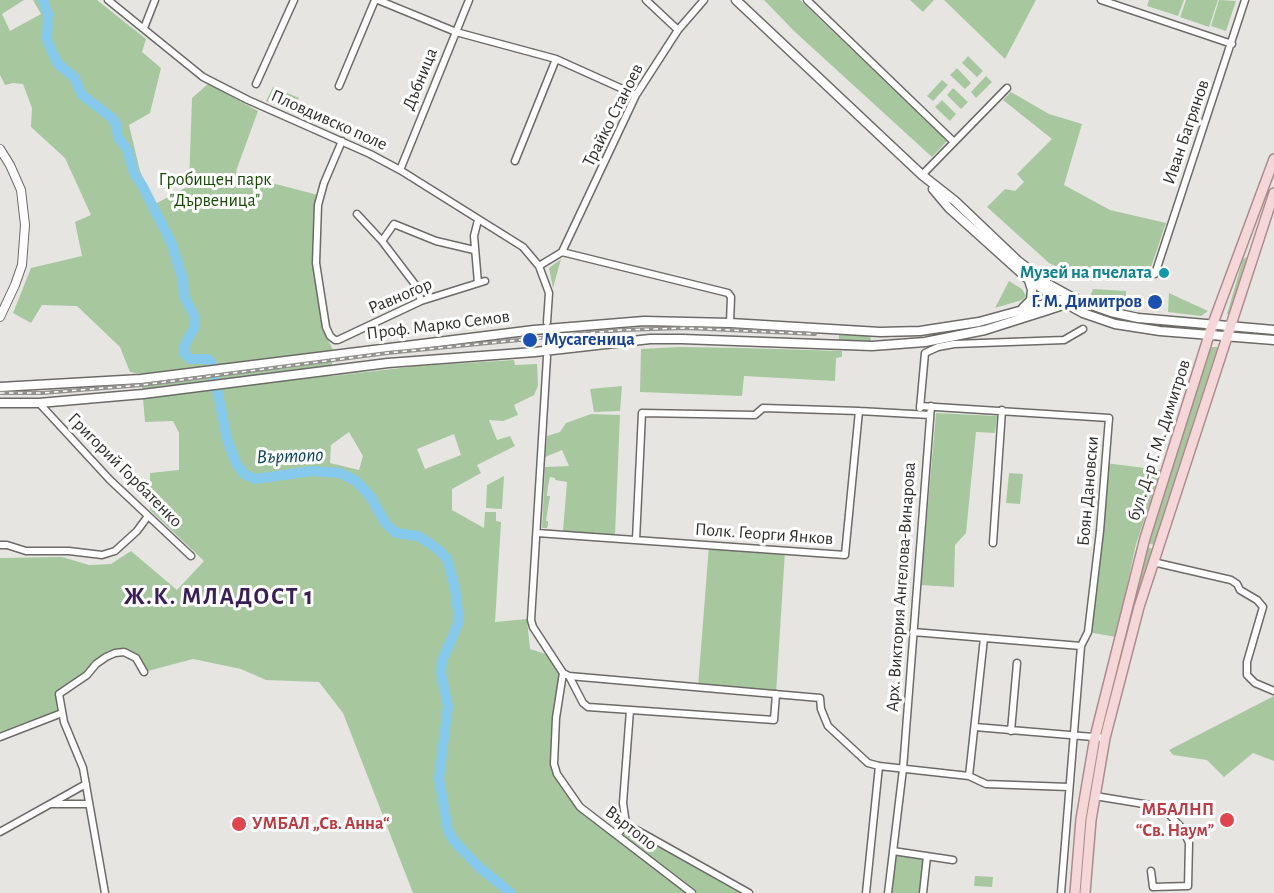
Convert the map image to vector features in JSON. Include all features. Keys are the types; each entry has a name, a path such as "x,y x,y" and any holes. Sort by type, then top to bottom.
{"main road":[{"path":"736,0 922,175 955,201 1025,266 1067,300"},
{"name":"бул. Д-р Г. М. Димитров","path":"1075,893 1082,819 1145,538 1210,331 1274,159"},
{"path":"922,175 949,208 1029,279 1067,300 1111,312 1227,336 1274,340"},
{"name":"бул. Д-р Г. М. Димитров","path":"1085,893 1100,737 1153,562 1274,193"},
{"path":"1020,311 1031,300 1032,290 1029,279"},
{"name":"Проф. Марко Семов","path":"0,387 141,379 544,329 630,322 730,323 880,332 920,331 979,322 1067,300"},
{"name":"Проф. Марко Семов","path":"0,403 39,403 143,394 388,363 535,352 650,339 880,346 955,337 985,330 1067,300"},
{"path":"1210,331 1230,327 1274,330"},
{"path":"880,332 880,346"}],"street":[{"name":"Пловдивско поле","path":"108,0 210,82 342,141 400,170 523,247 539,266 549,292 547,322"},
{"path":"144,28 155,0"},
{"path":"255,84 294,0"},
{"path":"339,86 377,0 456,32 556,59 636,95"},
{"name":"Дъбница","path":"400,170 470,0"},
{"path":"645,0 678,30"},
{"name":"Трайко Станоев","path":"562,252 636,95 678,30 704,0"},
{"path":"807,0 954,142"},
{"path":"1101,0 1232,44"},
{"name":"Иван Багрянов","path":"1155,274 1245,0"},
{"path":"514,161 556,59"},
{"path":"922,175 1006,88"},
{"name":"Равногор","path":"342,141 318,205 316,263 326,327 330,336 335,340 421,301 485,280"},
{"path":"0,317 22,265 25,225 21,190 1,152"},
{"path":"357,214 382,241 417,286 421,301"},
{"path":"478,220 474,236 478,283"},
{"path":"382,241 394,224 436,241 474,250"},
{"path":"539,266 562,252 728,293 731,297 730,323"},
{"path":"919,414 925,353 938,347 954,344 1064,340 1083,329"},
{"path":"547,357 531,620 533,627 583,703 588,707 774,720 776,694"},
{"name":"Григорий Горбатенко","path":"39,403 110,480 191,556"},
{"name":"Боян Дановски","path":"920,406 1109,418 1100,531 1088,632 1081,646 1061,893"},
{"name":"Арх. Виктория Ангелова-Винарова","path":"888,893 903,769 931,406"},
{"path":"636,540 642,413 754,415 763,408 930,415"},
{"path":"993,543 1002,410"},
{"name":"Полк. Георги Янков","path":"537,533 844,555 859,411"},
{"path":"0,545 26,551 69,551 102,555 115,550 136,531 148,516"},
{"path":"1153,562 1231,580 1240,590 1257,600 1263,607 1247,662 1247,675 1255,683 1274,691"},
{"path":"913,632 1081,646"},
{"path":"969,776 984,638"},
{"path":"105,893 83,768 64,722 59,693 87,675 106,657 124,652 136,658 144,672"},
{"path":"1011,731 1017,663"},
{"path":"566,674 820,698 821,709 828,726 868,763 969,776 986,784 1069,788"},
{"name":"Въртопо","path":"566,674 556,718 554,764 557,774 580,807 692,893"},
{"path":"617,835 626,824 623,803 630,710"},
{"path":"0,737 62,713"},
{"path":"975,727 1100,737"},
{"path":"866,893 879,766"},
{"path":"0,832 86,784"},
{"path":"1095,796 1162,807 1183,829 1189,843 1188,886 1153,887 1150,871"},
{"path":"51,804 89,804"},
{"path":"626,824 749,893"},
{"path":"893,851 953,860"},
{"path":"923,893 927,856"}],"green space":[{"name":"Гробищен парк \"Дървеница\"","path":"0,0 24,0 2,14 10,31 41,14 33,0 97,0 146,39 142,52 161,68 150,113 129,125 140,171 155,204 189,186 192,98 208,84 258,111 236,171 237,174 318,195 315,263 323,330 333,350 331,376 419,366 514,360 515,365 537,364 538,386 534,395 514,405 518,415 503,421 489,420 497,440 510,436 515,446 477,465 481,473 452,489 452,510 484,528 485,512 496,512 496,521 501,522 495,622 527,619 530,649 549,655 557,665 560,677 555,719 557,774 580,807 616,835 626,824 749,893 413,893 343,713 319,682 266,680 241,669 193,659 144,672 136,658 116,653 59,693 62,713 0,737 0,558 62,557 89,565 111,564 131,551 177,590 204,561 150,510 150,473 179,470 179,433 173,421 145,422 141,374 130,372 120,347 77,306 42,305 31,323 13,313 31,268 82,256 75,222 91,215 65,158 31,127 32,108 23,84 5,85 0,75","holes":["349,432 363,456 359,470 330,463 331,445","454,434 461,455 425,469 417,449"]},
{"path":"764,0 800,0 947,141 932,157 794,31"},
{"path":"910,0 934,0 923,12"},
{"path":"944,0 1036,0 1005,59"},
{"path":"1149,0 1184,0 1178,16 1147,6"},
{"path":"1186,0 1218,0 1209,27 1180,17"},
{"path":"1219,0 1236,1 1226,31 1211,26"},
{"path":"968,56 983,71 977,77 962,63"},
{"path":"957,68 971,83 965,89 950,75"},
{"path":"986,76 992,82 976,98 971,92"},
{"path":"942,80 948,85 933,101 927,96"},
{"path":"273,87 299,98 292,112 266,101"},
{"path":"953,88 968,102 961,109 947,95"},
{"path":"1011,92 1049,114 1082,124 1064,185 1110,210 1166,223 1147,279 1097,278 1065,271 1049,263 987,207 1005,189 1015,191 1024,182 1017,174 1052,139 1003,100"},
{"path":"942,100 956,114 950,121 935,107"},
{"path":"1247,257 1230,314 1227,314 1243,259"},
{"path":"561,259 553,288 549,268"},
{"path":"1009,281 1022,289 1026,296 1022,300 995,308"},
{"path":"1093,289 1126,291 1126,308 1090,297"},
{"path":"1169,293 1208,311 1201,316 1168,312"},
{"path":"839,333 870,334 871,342 839,342"},
{"path":"679,347 842,351 842,357 836,358 835,381 744,376 742,396 640,392 641,349"},
{"path":"1211,347 1217,347 1217,349 1173,486 1157,546 1148,543 1154,519"},
{"path":"622,386 620,411 594,412 590,389"},
{"path":"936,413 997,416 995,433 976,432 966,533 955,545 954,587 921,585"},
{"path":"591,414 620,415 615,535 563,531 567,482 550,477 547,496 550,496 546,521 548,525 547,528 542,528 545,467 569,466 562,450 545,457 547,436 560,432 566,423"},
{"path":"1105,463 1161,470 1136,544 1116,637 1088,632"},
{"path":"1009,473 1023,474 1020,504 1006,503"},
{"path":"504,476 502,509 486,508 487,485"},
{"path":"709,545 785,551 776,694 698,687"},
{"path":"1147,547 1155,550 1107,720 1114,679"},
{"path":"1274,696 1274,761 1253,753 1224,777 1207,760 1173,755 1169,750"},
{"path":"893,851 927,856 923,893 888,893"},
{"path":"975,876 993,877 992,887 974,886"}],"waterway":[{"name":"Въртопо","path":"43,0 48,14 47,39 58,64 74,77 82,95 111,117 116,124 118,137 127,149 134,173 172,244 183,280 184,296 194,315 194,328 185,345 184,353 190,359 208,359 212,364 227,439 236,463 244,474 255,479 312,471 340,473 356,481 370,496 386,524 396,533 418,536 439,550 447,559 455,588 458,612 458,624 442,661 441,673 448,706 439,778 448,830 453,840 480,868 511,893"}],"tunnel":[{"path":"547,325 547,354"}],"railway":[{"path":"0,393 42,393 142,385 387,353 621,330 686,328 815,334"}],"place":[{"name":"Музей на пчелата","path":"1164,273"},
{"name":"Г. М. Димитров","path":"1155,302"},
{"name":"Мусагеница","path":"530,340"},
{"name":"MБАЛНП “Св. Наум”","path":"1227,820"},
{"name":"УМБАЛ „Св. Анна“","path":"239,824"}],"district":[{"name":"Ж.К. МЛАДОСТ 1","path":"219,597"}]}
